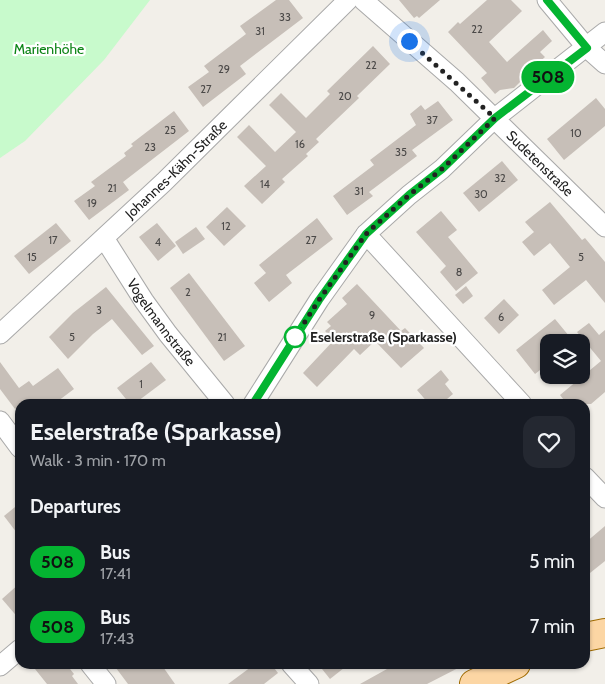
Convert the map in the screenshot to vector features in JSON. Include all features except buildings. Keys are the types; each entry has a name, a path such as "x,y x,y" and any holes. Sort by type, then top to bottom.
{"main road":[{"path":"590,636 605,633"},
{"path":"474,684 506,669"}],"street":[{"name":"Johannes-Kähn-Straße","path":"0,334 164,182 348,0"},
{"name":"Sudetenstraße","path":"363,0 457,82 556,178 586,211 605,227"},
{"path":"547,0 587,48 605,64"},
{"path":"256,399 319,300 366,234 409,195 442,169 495,118 587,48 605,32"},
{"path":"366,234 517,399"},
{"name":"Vogelmannstraße","path":"104,238 144,301 221,399"},
{"path":"0,421 15,441"},
{"path":"590,482 605,498"},
{"path":"1,661 15,652"},
{"path":"94,669 106,684"},
{"path":"296,669 309,684"}],"green space":[{"name":"Marienhöhe","path":"0,0 150,0 104,60 25,141 0,158"}],"bus line":[{"name":"508","path":"256,399 319,300 366,234 409,195 442,169 495,118 587,48 547,0"}],"place":[{"name":"Eselerstraße (Sparkasse)","path":"295,337"}],"route":[{"path":"295,337 366,234 409,195 442,169 495,118 409,41"}]}
